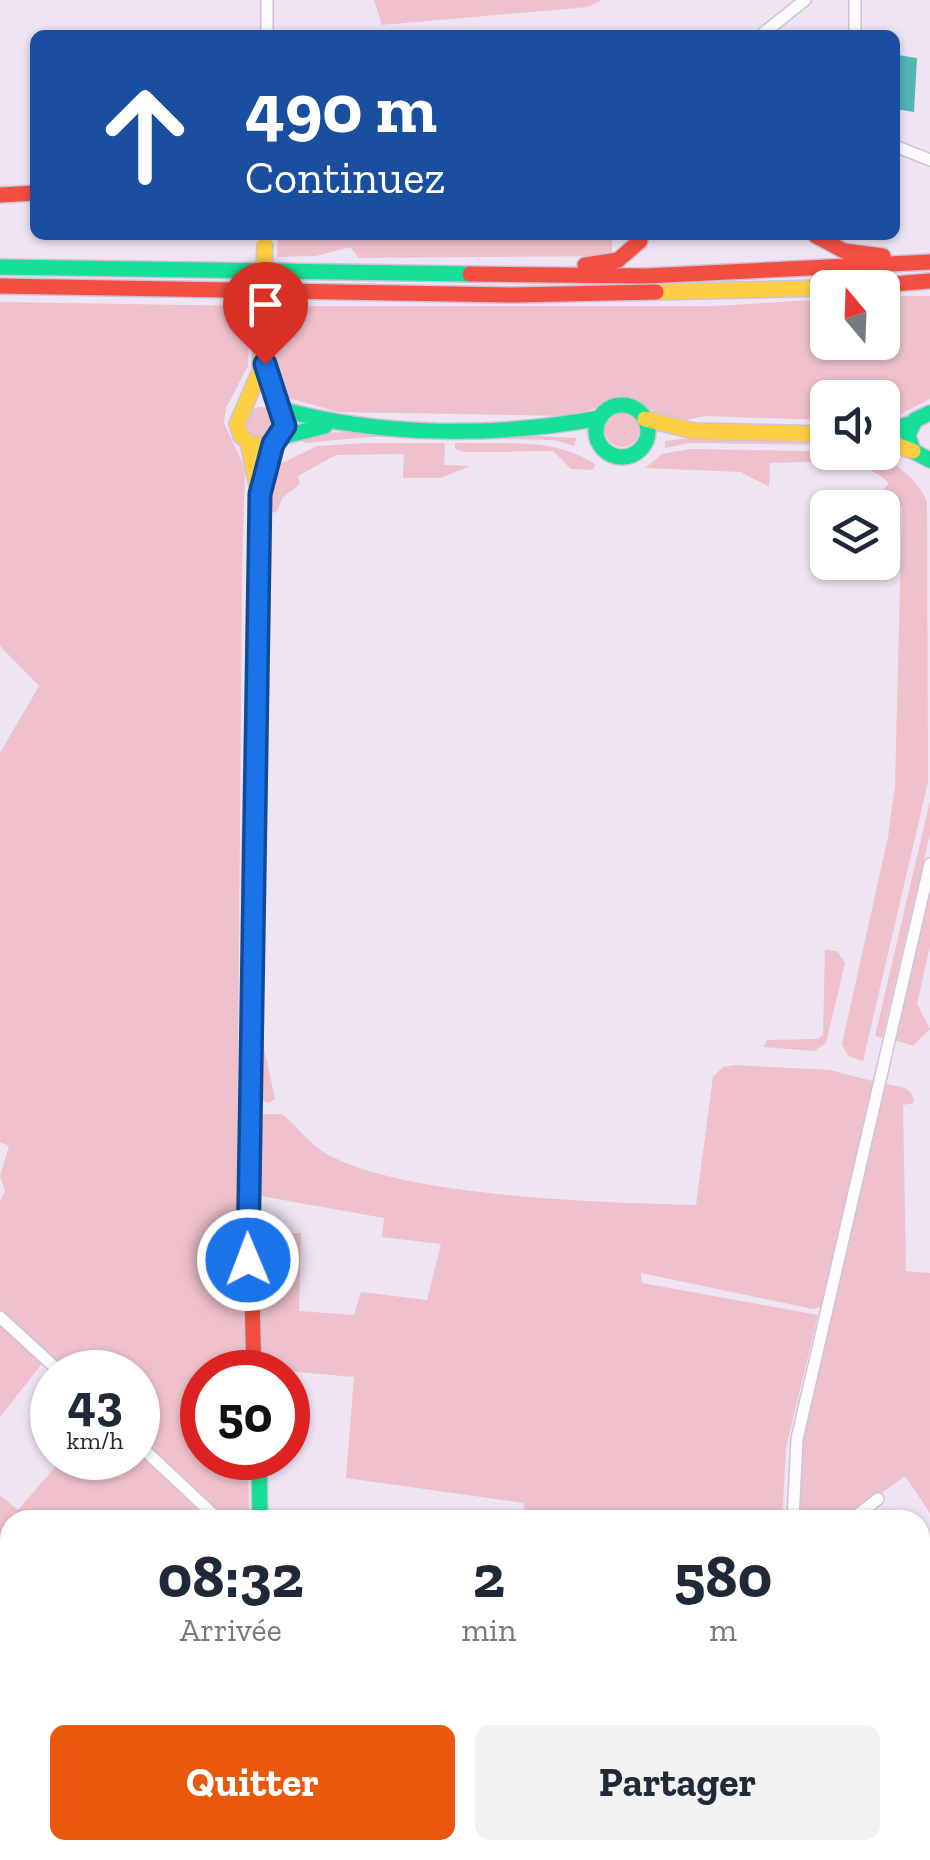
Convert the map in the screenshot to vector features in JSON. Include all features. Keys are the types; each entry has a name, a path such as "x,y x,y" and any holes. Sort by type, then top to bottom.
{"main road":[{"path":"0,195 30,193"},
{"path":"253,1350 246,1102 260,494 248,443 237,424 260,371 265,240"},
{"path":"824,240 844,250 875,256 930,253"},
{"path":"530,276 618,260 640,242"},
{"path":"0,267 530,276 744,274 930,262"},
{"path":"900,284 930,282"},
{"path":"0,286 499,295 810,288"},
{"path":"260,494 285,426 262,347"},
{"path":"246,405 261,400 334,424 551,429 598,441 608,452 621,457 635,453 646,440 694,431 810,434"},
{"path":"551,429 600,418 620,405 636,410 645,419 694,431"},
{"path":"900,427 930,413"},
{"path":"598,441 600,418"},
{"path":"645,419 646,440"},
{"path":"913,423 908,435 925,459"},
{"path":"248,443 261,447 334,424"},
{"path":"900,448 925,459"},
{"path":"260,1480 262,1510"}],"street":[{"path":"267,0 267,30"},
{"path":"767,30 805,0"},
{"path":"855,30 856,0"},
{"path":"900,148 930,160"},
{"path":"793,1510 793,1466 801,1420 930,864"},
{"path":"0,1317 36,1350"},
{"path":"160,1465 208,1510"},
{"path":"864,1510 878,1499"}],"shaded area":[{"path":"374,0 602,0 588,7 382,25"},
{"path":"278,240 612,240 612,256 359,258 350,247 316,256 277,257"},
{"path":"900,296 930,296 930,399 900,414 900,380 810,380 810,419 706,416 685,420 659,415 627,397 573,416 338,412 289,398 280,376 274,342 273,306 717,306 810,300 810,360 900,360"},
{"path":"0,302 250,306 248,366 226,408 224,423 245,468 237,1190 245,1350 180,1350 180,1480 248,1480 249,1510 18,1510 44,1480 160,1480 160,1350 30,1350 30,1379 0,1417 0,1201 5,1191 0,1176 9,1146 0,1142 0,753 39,686 0,646"},
{"path":"261,407 273,411 277,423 273,435 261,439 249,435 245,423 249,411"},
{"path":"622,413 634,418 639,430 634,442 622,447 610,442 605,430 610,418"},
{"path":"466,432 576,438 574,446 554,440 457,438"},
{"path":"444,433 445,437 368,437 304,443 302,434"},
{"path":"698,437 810,440 810,445 690,443 665,448 665,441"},
{"path":"445,443 444,465 471,466 440,478 403,478 404,454 336,455 298,476 300,484 283,497 276,513 266,510 271,464 278,465 317,446"},
{"path":"455,443 547,446 596,465 592,470 571,469 553,451 465,452 455,449"},
{"path":"691,449 810,451 810,462 770,463 769,487 741,472 645,468 662,454"},
{"path":"901,469 927,502 928,782 863,1061 848,1056 842,1044 888,837 895,786 902,507 900,490 885,490 889,483 868,470"},
{"path":"272,516 263,1043 275,1099 269,1103 251,1098 261,842 264,545 266,521"},
{"path":"930,801 930,834 882,1038 875,1036"},
{"path":"930,889 930,946 917,1004 930,1029 913,1046 895,1040"},
{"path":"825,950 837,951 845,963 826,1043 814,1051 764,1047 767,1040 818,1039 823,1034"},
{"path":"735,1065 830,1070 876,1082 823,1306 813,1309 641,1273 642,1283 818,1315 786,1448 783,1510 524,1510 524,1503 346,1478 354,1377 310,1373 310,1350 263,1350 255,1233 301,1233 299,1311 354,1315 361,1292 427,1300 441,1244 382,1237 384,1218 255,1195 250,1198 255,1114 282,1114 327,1154 404,1180 506,1195 696,1205 713,1077 723,1067"},
{"path":"886,1084 901,1087 908,1090 914,1103 903,1105 906,1271 930,1273 930,1510 905,1476 859,1510 798,1510 801,1438"},
{"path":"0,1495 18,1510 0,1510"}],"water":[{"path":"900,55 917,58 914,112 900,110"}],"traffic: fast":[{"path":"0,267 470,274"},
{"path":"262,485 273,444 285,426 265,363"},
{"path":"622,405 640,413 648,431 640,449 622,457 604,449 596,431 604,413 622,405"},
{"path":"280,409 359,425 440,431 521,429 600,418"},
{"path":"930,413 915,420 908,435 913,451 930,460"},
{"path":"900,427 913,423"},
{"path":"281,437 325,426"},
{"path":"259,1480 260,1510"}],"traffic: slow":[{"path":"262,320 265,243"},
{"path":"656,292 810,288"},
{"path":"262,320 260,371 237,424 241,436 252,445 273,444"},
{"path":"645,419 694,431 810,434"},
{"path":"248,443 259,494 250,848"},
{"path":"900,446 913,451"}],"traffic: jam":[{"path":"0,195 30,193"},
{"path":"823,240 844,251 883,256"},
{"path":"585,265 618,260 640,241"},
{"path":"470,274 646,276 930,262"},
{"path":"900,283 930,281"},
{"path":"0,286 515,295 656,292"},
{"path":"250,848 248,1153 253,1350"}],"route":[{"path":"248,1260 246,1102 260,494 273,444 285,426 265,364"}]}
